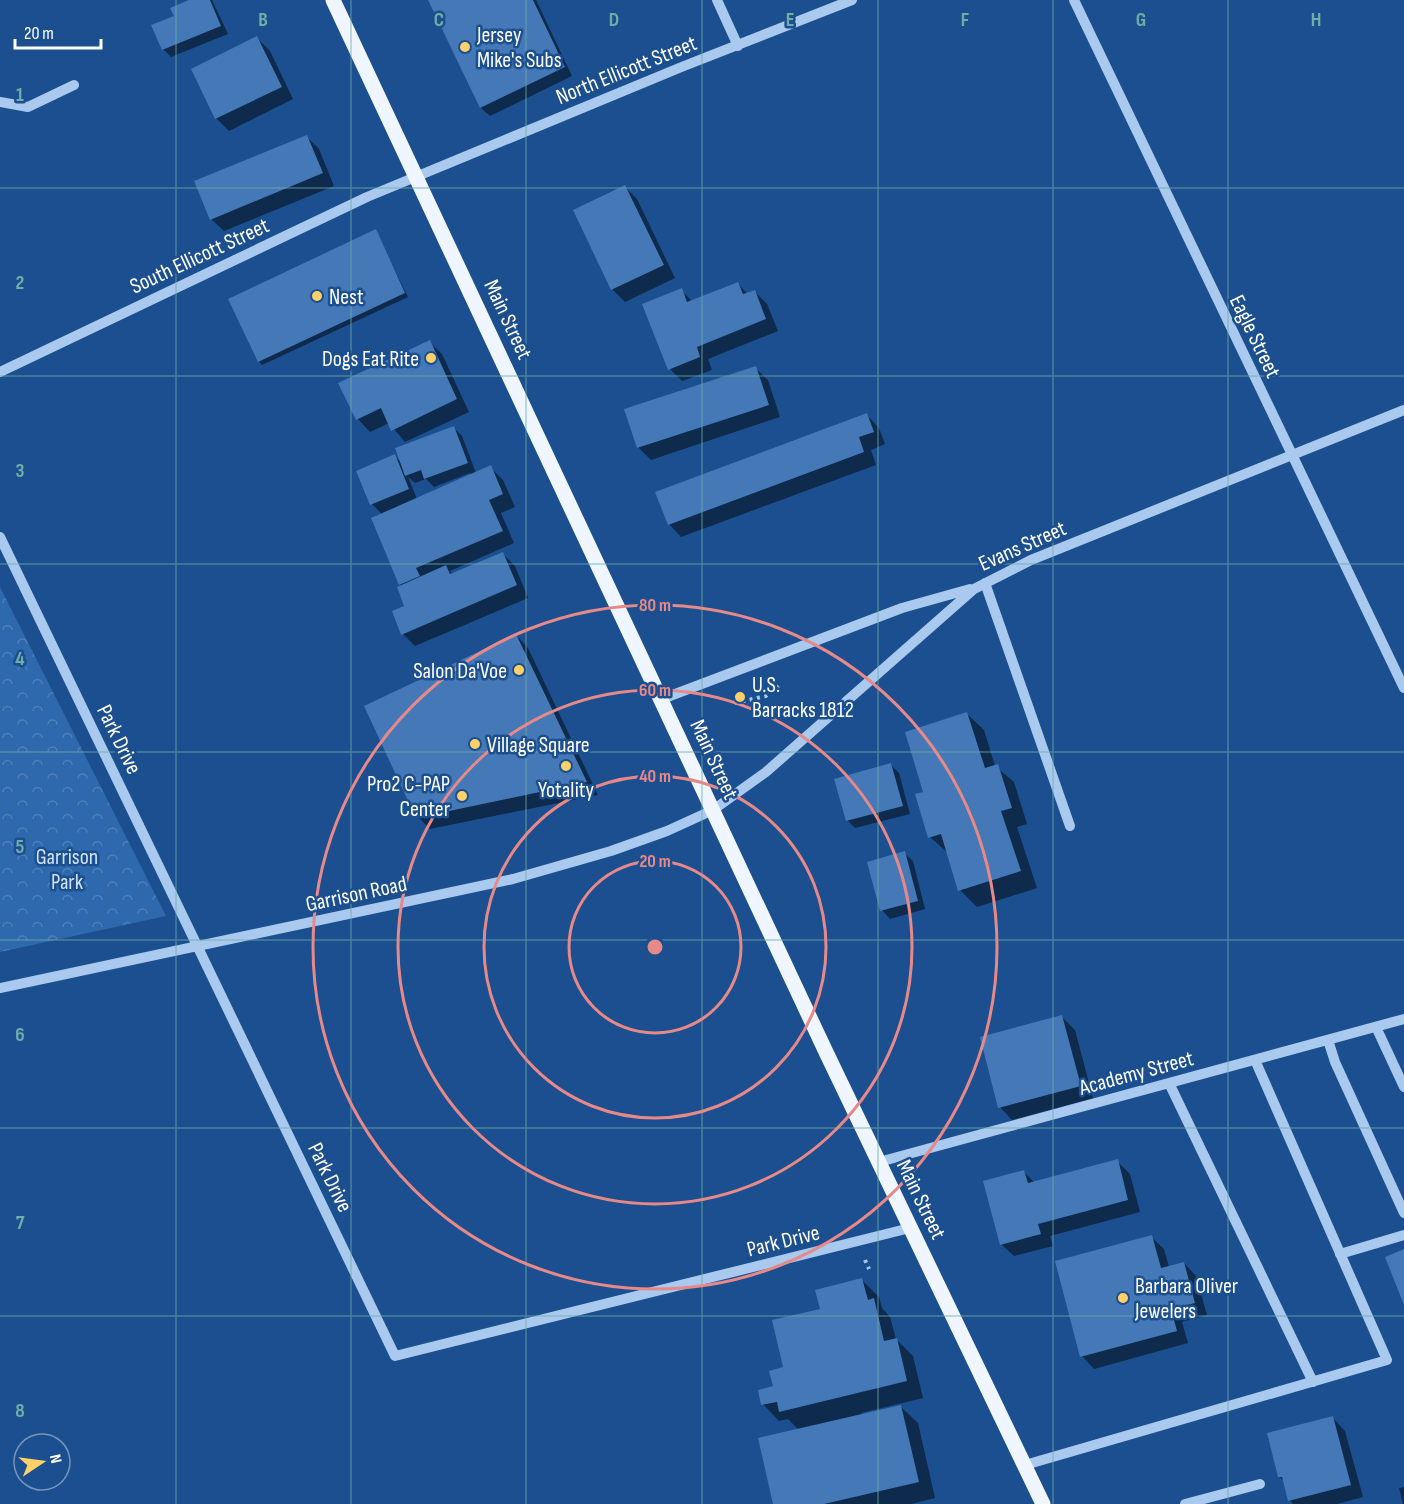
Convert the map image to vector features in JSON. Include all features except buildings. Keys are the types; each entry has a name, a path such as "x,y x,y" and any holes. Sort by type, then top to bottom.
{"main road":[{"name":"Main Street","path":"333,0 910,1228 1043,1504"}],"street":[{"path":"717,0 738,46"},
{"name":"North Ellicott Street","path":"416,177 852,0"},
{"name":"Eagle Street","path":"1074,0 1404,688"},
{"path":"0,102 28,107 74,85"},
{"name":"South Ellicott Street","path":"0,372 356,202 416,177"},
{"name":"Evans Street","path":"713,810 775,764 974,589 1031,560 1404,410"},
{"name":"Park Drive","path":"0,537 395,1356 910,1228"},
{"path":"986,583 1070,826"},
{"path":"662,699 902,608 974,589"},
{"name":"Garrison Road","path":"0,988 528,875 668,831 713,810"},
{"name":"Academy Street","path":"879,1162 1404,1019"},
{"path":"1376,1027 1404,1087"},
{"path":"1328,1040 1335,1062 1404,1213"},
{"path":"1025,1465 1387,1360 1255,1060"},
{"path":"1169,1083 1313,1382"},
{"path":"1340,1254 1404,1235"},
{"path":"1185,1504 1260,1484"}],"path":[{"path":"735,703 766,696 780,685"},
{"path":"865,1260 868,1269"}],"green space":[{"name":"Garrison Park","path":"0,587 166,916 0,952"}],"place":[{"name":"Jersey Mike's Subs","path":"465,47"},
{"name":"Nest","path":"317,296"},
{"name":"Dogs Eat Rite","path":"431,358"},
{"name":"Salon Da'Voe","path":"519,670"},
{"name":"U.S. Barracks 1812","path":"740,697"},
{"name":"Village Square","path":"475,744"},
{"name":"Yotality","path":"566,766"},
{"name":"Pro2 C-PAP Center","path":"462,796"},
{"name":"Barbara Oliver Jewelers","path":"1123,1298"}]}
